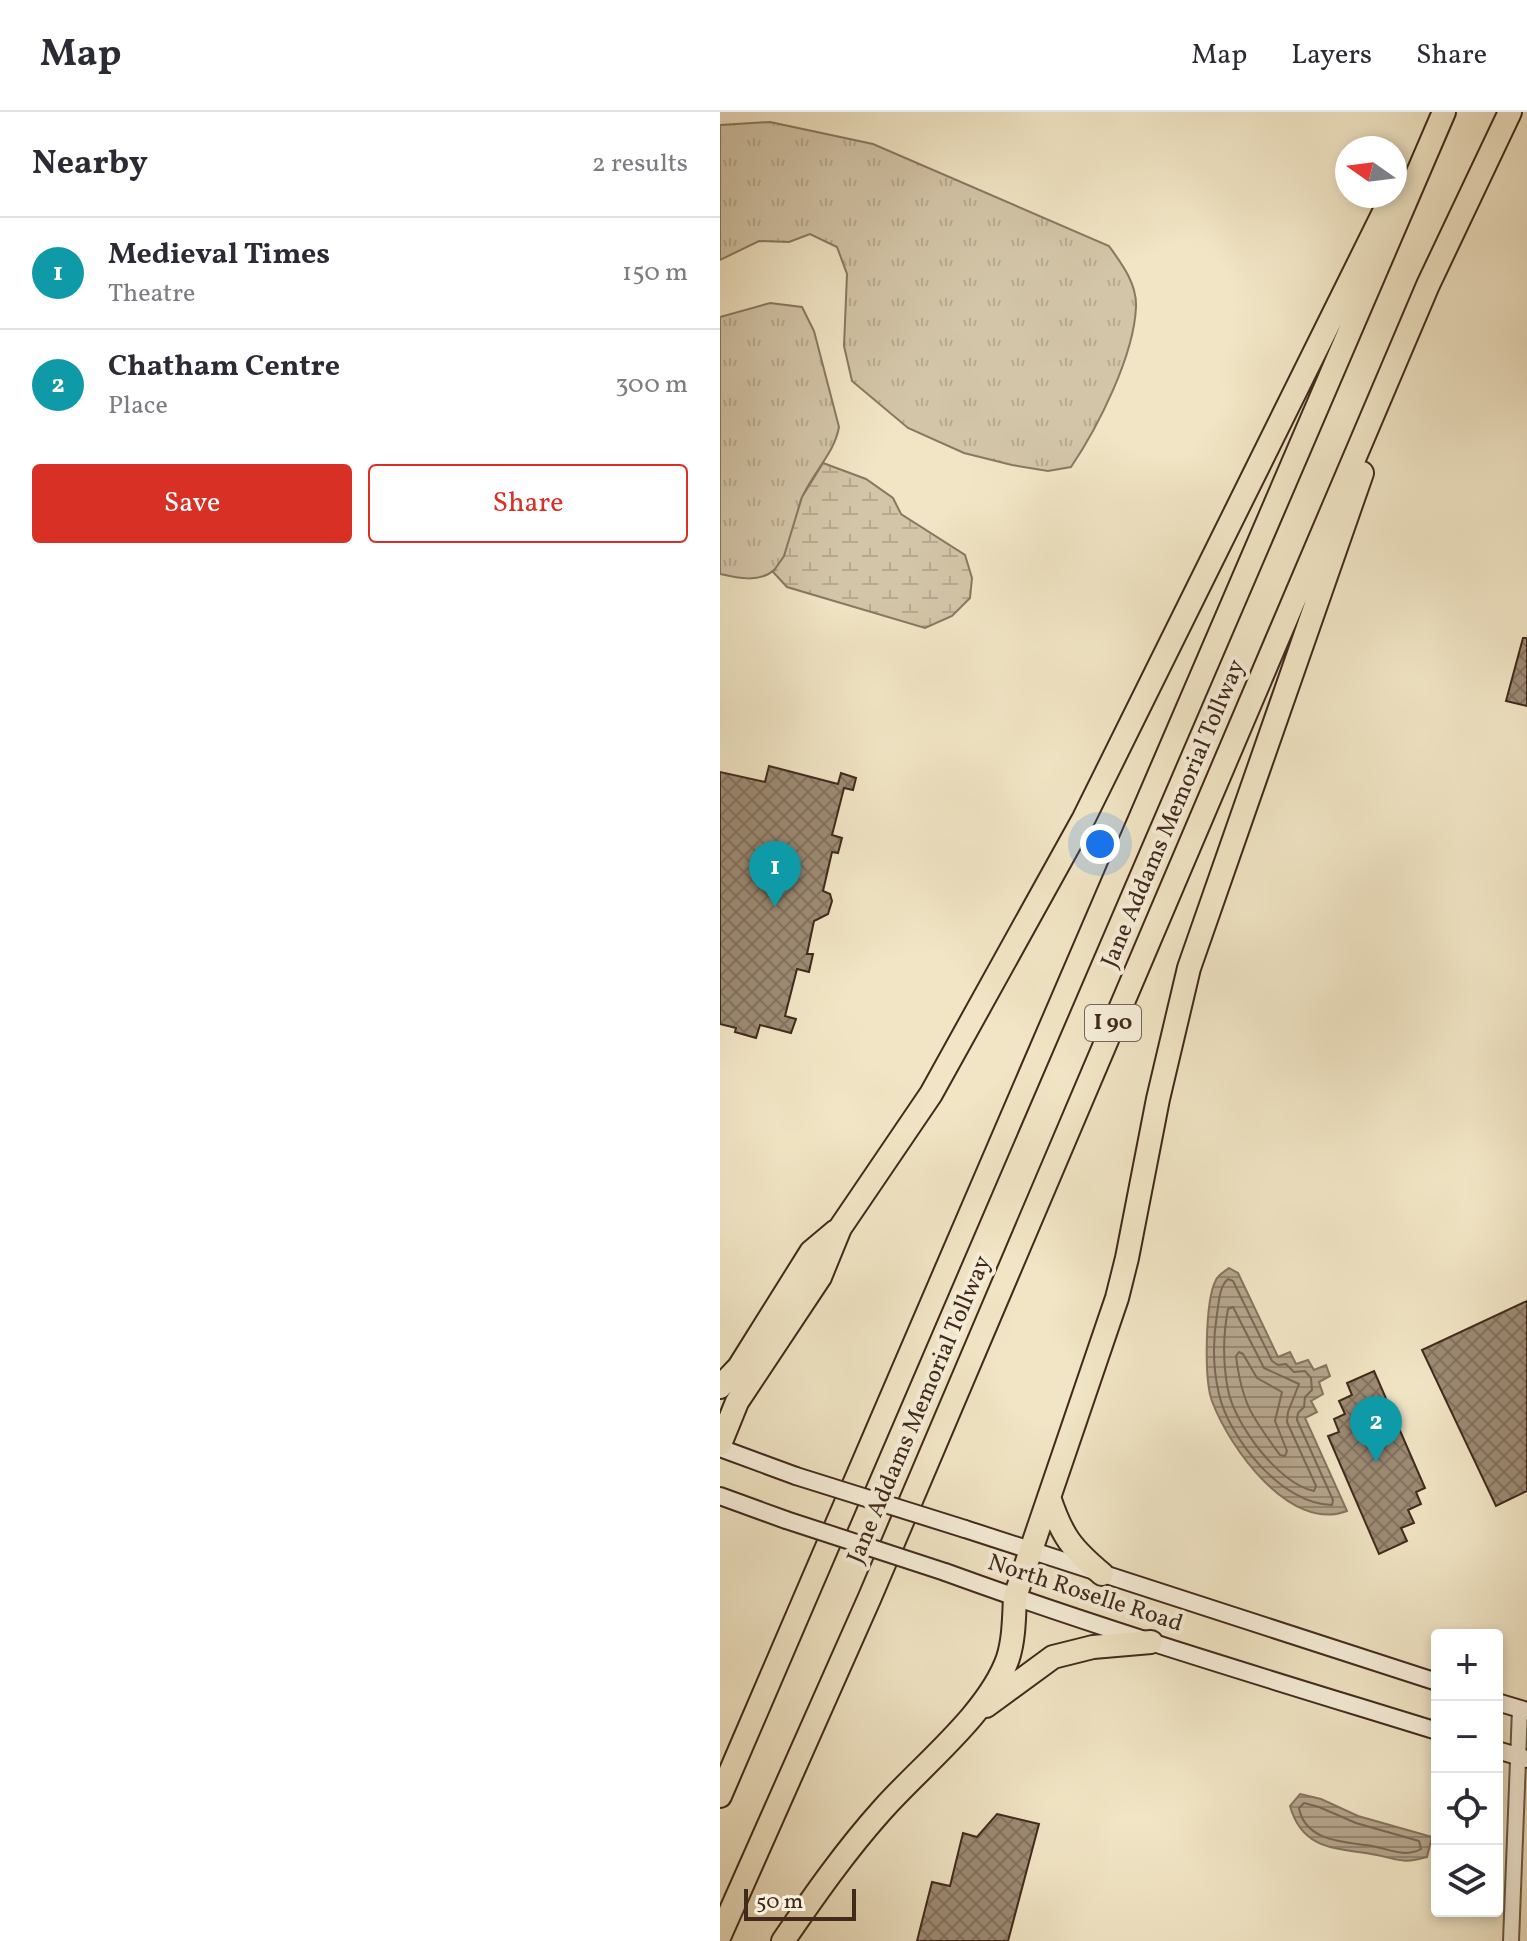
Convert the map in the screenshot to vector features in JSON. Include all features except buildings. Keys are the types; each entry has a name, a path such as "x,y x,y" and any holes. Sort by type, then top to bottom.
{"highway":[{"path":"1407,166 1434,112"},
{"name":"Jane Addams Memorial Tollway","path":"720,1796 1444,112"},
{"name":"Jane Addams Memorial Tollway","path":"720,1935 870,1597 1428,285 1510,112"},
{"path":"720,1446 737,1402 820,1277 840,1228 931,1094 1084,818 1386,208"},
{"path":"783,1941 828,1876 883,1809 969,1719 997,1680 1008,1658 1014,1628 1015,1597 1117,1298 1189,968 1428,285"},
{"path":"720,1387 739,1367 811,1252 840,1228"},
{"path":"1049,1497 1061,1531 1102,1574"},
{"path":"969,1719 1053,1657 1093,1647 1151,1642"}],"main road":[{"name":"North Roselle Road","path":"720,1446 796,1476 1431,1680"},
{"name":"North Roselle Road","path":"720,1496 1151,1642 1431,1729"},
{"path":"1503,1704 1523,1710"}],"street":[{"path":"1511,1941 1523,1710"}],"green space":[{"path":"770,122 873,144 1109,246 1134,290 1134,326 1113,390 1071,467 1048,471 964,453 908,428 852,381 844,346 847,274 837,247 810,234 789,242 759,241 720,260 720,125"},
{"path":"770,303 802,307 814,331 839,427 832,447 801,500 789,547 780,564 762,577 741,578 720,574 720,317"},
{"path":"823,463 866,479 893,498 901,514 965,555 972,578 970,598 952,616 925,628 787,587 773,572 784,556 802,497"}],"water":[{"path":"1229,1268 1238,1273 1278,1357 1290,1352 1296,1364 1308,1360 1314,1370 1326,1365 1330,1376 1319,1382 1323,1394 1311,1401 1317,1412 1305,1418 1347,1511 1326,1514 1304,1510 1284,1498 1264,1482 1247,1462 1220,1420 1209,1390 1208,1321 1212,1290 1216,1280"},
{"path":"1300,1794 1321,1799 1358,1816 1431,1837 1427,1857 1399,1860 1321,1844 1303,1831 1290,1806"}],"place":[{"name":"Medieval Times","path":"775,907"},
{"name":"Chatham Centre","path":"1376,1462"}]}
